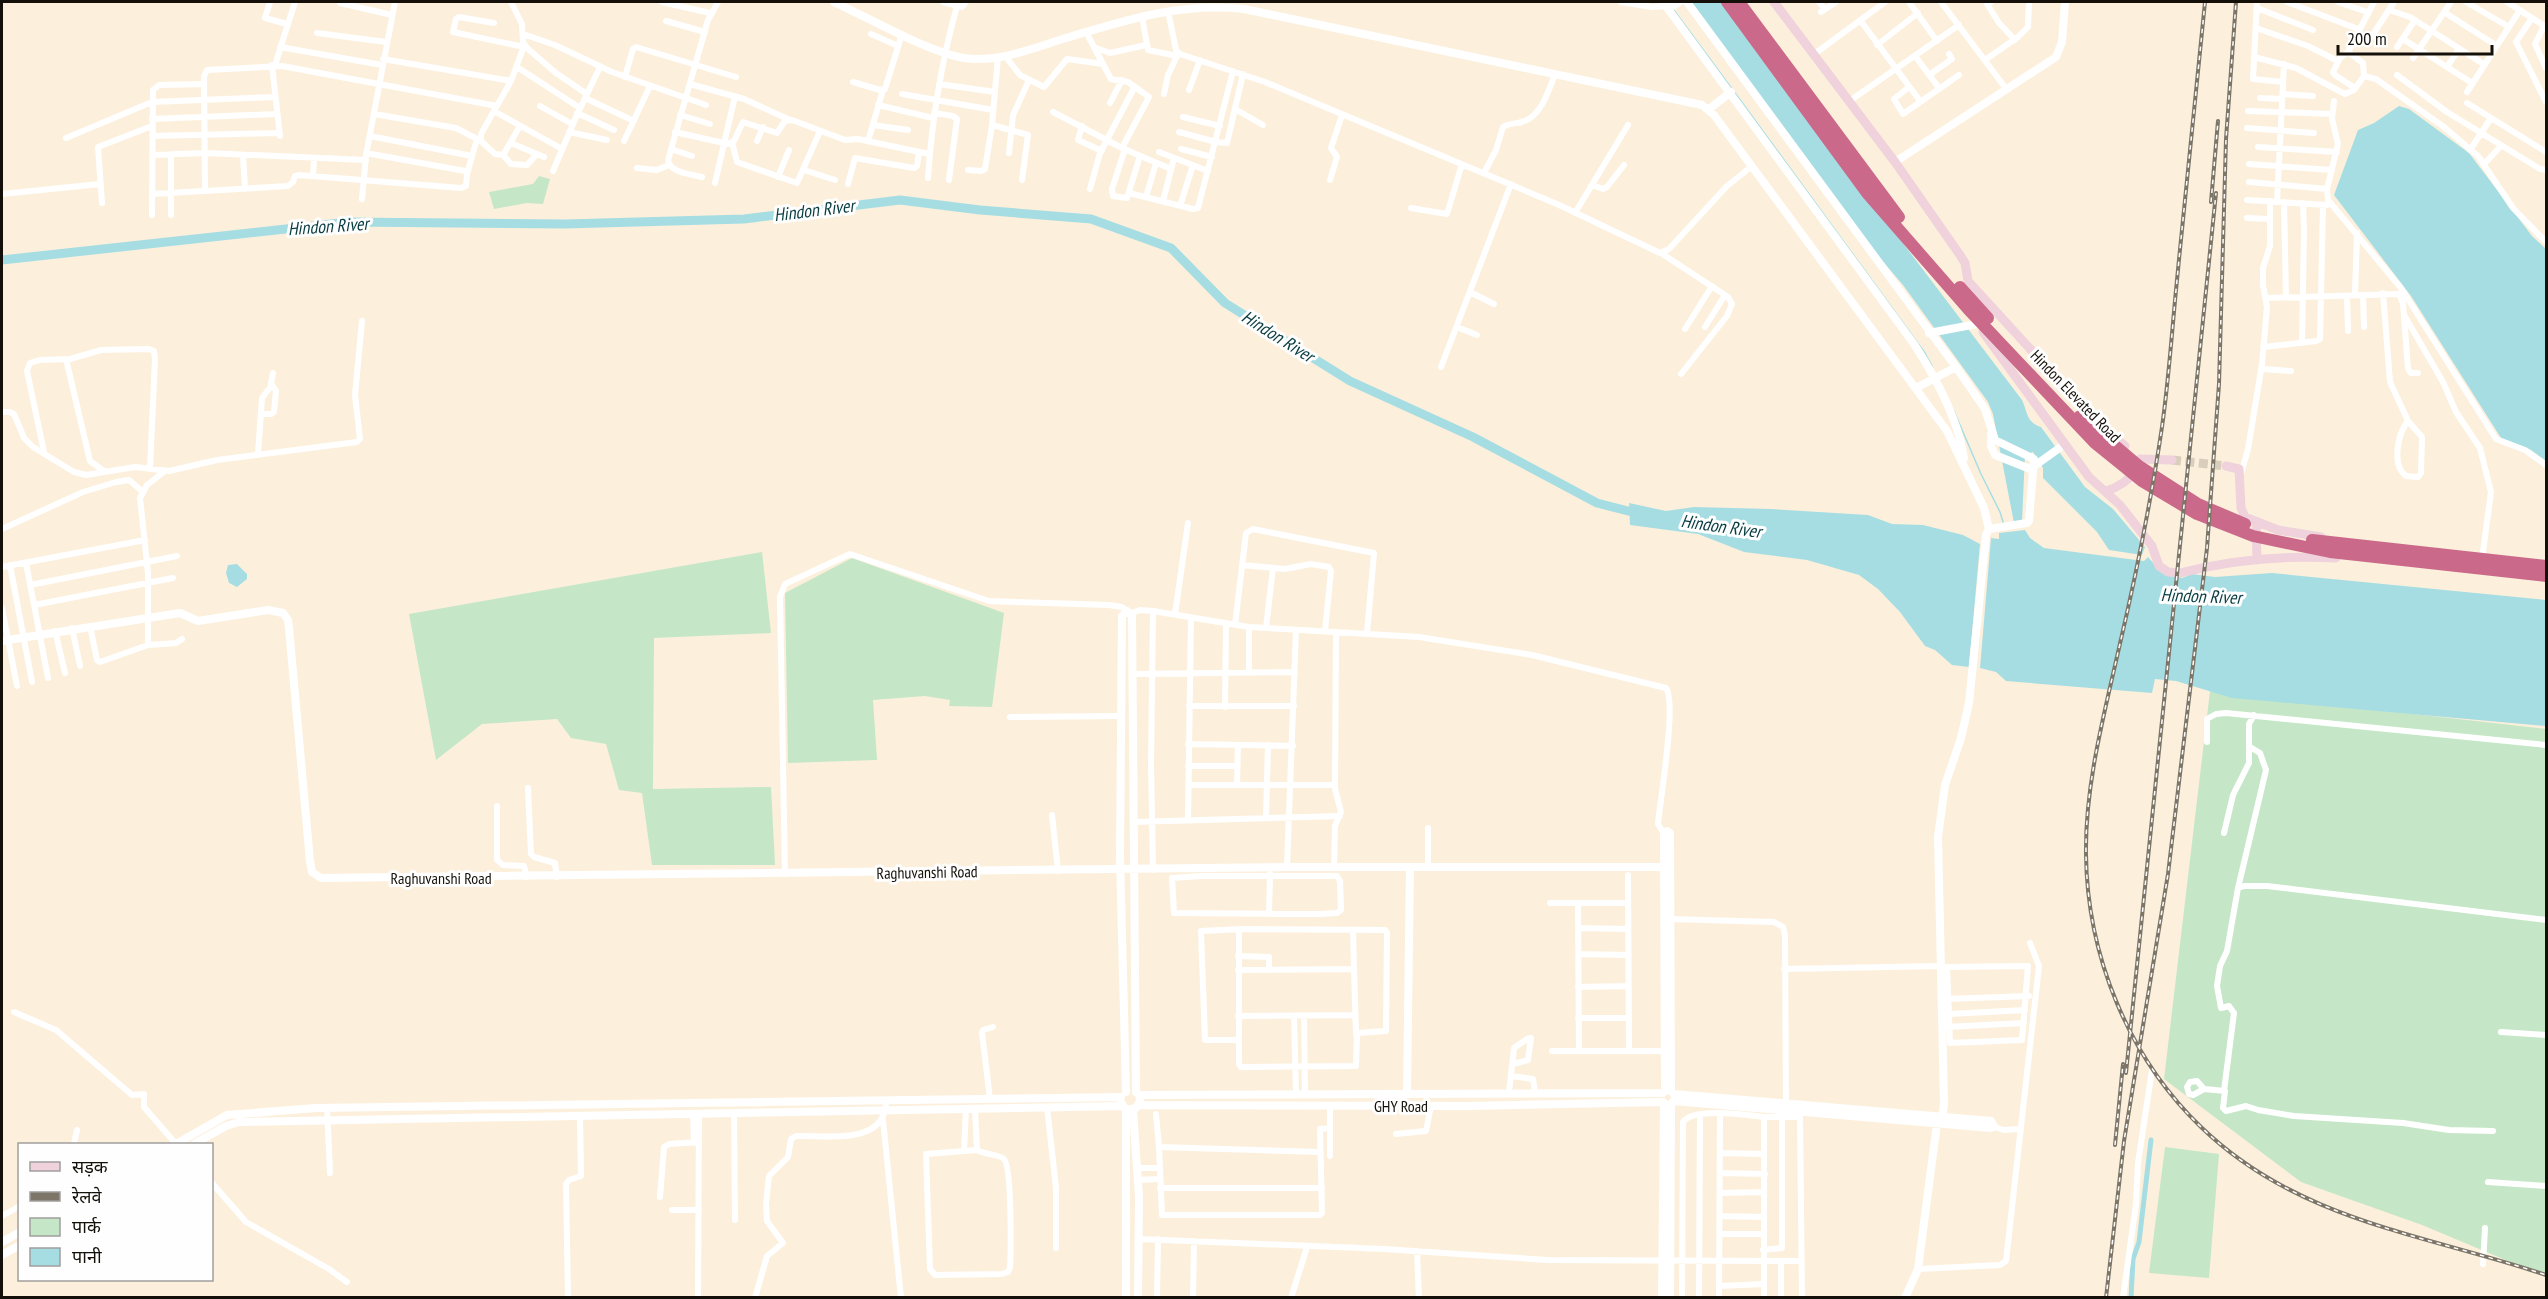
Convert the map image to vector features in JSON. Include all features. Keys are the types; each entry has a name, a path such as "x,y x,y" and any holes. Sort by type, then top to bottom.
{"highway":[{"name":"Hindon Elevated Road","path":"1727,2 1867,193 1969,310 2095,443 2142,481 2197,514 2253,536 2330,552 2547,578"},
{"name":"Hindon Elevated Road","path":"1739,2 1900,220 1974,304 2087,424 2139,466 2198,504 2255,528 2324,542 2547,565"}],"main road":[{"path":"1774,2 1894,162 1965,263 1968,281 1958,304 2010,369 2062,446 2089,477 2120,505 2152,546 2159,566 2168,572 2188,571 2237,562 2300,556 2547,578"},
{"path":"1968,281 2099,424 2140,459 2172,460"},
{"path":"2010,369 2033,350"},
{"path":"2106,491 2128,480 2137,470 2140,459"},
{"path":"2226,466 2239,469 2241,474 2241,508 2245,517 2278,531 2348,542 2547,565"},
{"path":"2256,522 2257,560"}],"street":[{"path":"270,2 265,18 287,24"},
{"path":"152,136 280,135 273,66 295,2"},
{"path":"362,199 366,157 395,2"},
{"path":"152,194 288,186 292,184 297,175 463,188 466,186 472,156 481,134 511,81 524,46 520,20 511,2"},
{"path":"662,2 710,13"},
{"path":"702,177 674,170 669,165 670,149 710,13 718,2"},
{"path":"834,2 944,53 975,59 1002,57 1168,11 1200,6 1244,9 1696,103 1709,109 1947,431 1993,528 1986,543 1973,670 1965,721 1944,785 1940,817 1938,883 1946,1027 1944,1104 1938,1121 1918,1269 1905,1298"},
{"path":"943,2 963,7 966,2"},
{"path":"1621,2 1652,7 1679,2"},
{"path":"1687,2 1932,332 1952,368 1985,409 1997,442 2032,456 2035,462 2032,468 2031,515 2027,523 1993,528"},
{"path":"1819,2 1823,11 1836,2"},
{"path":"1813,55 1860,20 1876,4 1885,2"},
{"path":"1909,2 1937,41"},
{"path":"1942,2 2007,90"},
{"path":"1991,2 1987,4 1999,23 2015,40"},
{"path":"1984,60 2015,40 2028,27 2029,2"},
{"path":"1894,162 2058,55 2062,42 2065,2"},
{"path":"2287,2 2358,29"},
{"path":"2338,2 2367,12"},
{"path":"2355,88 2334,75 2334,70 2338,61 2348,52 2374,2"},
{"path":"2372,36 2394,2"},
{"path":"2413,58 2451,2"},
{"path":"2466,2 2509,27"},
{"path":"2507,2 2546,27 2535,40 2535,47 2547,68"},
{"path":"340,3 392,15"},
{"path":"2283,82 2253,80 2257,5 2313,30"},
{"path":"928,178 936,100 944,53 957,6"},
{"path":"1667,6 1914,344 1934,379 1958,430 1965,466"},
{"path":"2389,10 2415,20 2485,65"},
{"path":"2468,92 2520,10"},
{"path":"1164,94 1168,75 1178,55 1168,11"},
{"path":"2444,12 2497,46"},
{"path":"1877,45 1918,13"},
{"path":"494,22 459,17 456,19 453,32 524,46 586,96 634,121"},
{"path":"1142,17 1146,45 1153,53 1200,60 1243,74 1511,184 1660,253 1712,286 1731,300 1731,310 1681,374"},
{"path":"2532,18 2516,40 2547,102"},
{"path":"1860,20 1920,101"},
{"path":"2397,47 2415,20"},
{"path":"666,21 705,32"},
{"path":"1848,102 1959,25"},
{"path":"2256,28 2308,46 2338,61"},
{"path":"1086,32 1111,79 1128,82 1149,99 1123,148 1111,193 1123,199 1127,198 1140,156"},
{"path":"317,33 386,42"},
{"path":"523,34 555,45 650,87 706,105"},
{"path":"871,34 898,46"},
{"path":"868,141 902,34"},
{"path":"2403,39 2472,83"},
{"path":"1096,48 1110,52 1146,45"},
{"path":"280,47 511,81"},
{"path":"625,77 633,49 636,47 736,77"},
{"path":"2523,56 2535,47"},
{"path":"2447,67 2459,48"},
{"path":"2254,57 2284,64 2348,94 2364,76 2363,63 2348,52"},
{"path":"1929,75 1952,58 1949,54"},
{"path":"1915,56 1939,88"},
{"path":"1002,57 1018,73 1046,86 1069,59 1094,65 1103,64"},
{"path":"968,170 984,170 1002,57"},
{"path":"1189,90 1200,60"},
{"path":"2284,64 2277,202 2286,297"},
{"path":"205,191 204,73 207,70 273,66 496,109 520,126 562,149"},
{"path":"553,171 572,124 600,66"},
{"path":"517,67 578,111 614,130"},
{"path":"1129,193 1193,210 1198,208 1233,71"},
{"path":"1179,132 1227,143 1243,74"},
{"path":"1484,173 1496,150 1503,127 1524,122 1531,116 1547,95 1555,74"},
{"path":"1909,87 1894,99 1905,113 1959,75"},
{"path":"2397,75 2501,146 2540,169 2547,170"},
{"path":"2364,76 2382,83 2470,150 2485,164 2513,208 2547,242"},
{"path":"1009,153 1013,115 1029,80"},
{"path":"1110,103 1122,80"},
{"path":"853,82 883,90"},
{"path":"152,215 153,90 156,86 204,84"},
{"path":"690,84 735,96 790,120 847,140 858,139 929,154"},
{"path":"939,84 995,92"},
{"path":"624,141 650,87"},
{"path":"1090,189 1102,151 1134,88"},
{"path":"1709,109 1731,92"},
{"path":"902,94 993,110"},
{"path":"714,183 735,96"},
{"path":"2260,98 2313,96"},
{"path":"66,138 152,102 275,97"},
{"path":"2334,100 2332,114 2337,152 2327,197 2408,298 2496,439 2525,450 2547,465"},
{"path":"2467,103 2547,152"},
{"path":"878,105 953,116 957,119 949,180"},
{"path":"540,106 572,124"},
{"path":"1235,109 1263,126"},
{"path":"2248,111 2332,114"},
{"path":"1053,112 1123,148 1172,169"},
{"path":"102,203 98,150 100,145 152,122 277,114"},
{"path":"374,114 456,128 479,140 495,154 502,155 511,164 527,165 540,155 511,143"},
{"path":"680,115 710,124"},
{"path":"1330,180 1337,157 1331,147 1342,115"},
{"path":"1183,117 1220,126"},
{"path":"2470,150 2491,118"},
{"path":"790,120 785,121 778,132 743,122 732,142 737,162 797,183 820,131"},
{"path":"873,125 908,130"},
{"path":"992,125 1026,133 1029,136 1022,180"},
{"path":"1575,213 1628,125"},
{"path":"502,155 520,126"},
{"path":"1082,126 1078,140 1102,151"},
{"path":"757,141 763,128"},
{"path":"2247,128 2314,133"},
{"path":"569,132 607,140"},
{"path":"675,132 723,144 732,142"},
{"path":"370,136 472,156"},
{"path":"2485,164 2501,146"},
{"path":"2258,147 2337,152"},
{"path":"670,149 692,156"},
{"path":"1181,149 1212,157"},
{"path":"778,177 789,150"},
{"path":"848,184 855,158 914,168 917,166 919,152"},
{"path":"1159,152 1208,171"},
{"path":"152,155 206,153 314,158 366,157 464,171 467,174"},
{"path":"171,154 171,215"},
{"path":"243,155 245,189"},
{"path":"313,176 314,158"},
{"path":"1163,201 1174,158"},
{"path":"1146,197 1156,163"},
{"path":"1411,208 1447,214 1451,209 1462,164"},
{"path":"2249,164 2332,170"},
{"path":"637,168 654,170 669,165"},
{"path":"1180,206 1193,165"},
{"path":"1592,185 1607,187 1624,165"},
{"path":"1660,253 1670,249 1727,186 1752,166"},
{"path":"804,170 835,180"},
{"path":"2249,182 2327,189"},
{"path":"2,194 100,184"},
{"path":"1441,366 1511,184"},
{"path":"2247,200 2334,206"},
{"path":"2241,474 2248,448 2261,369 2266,298 2263,268 2270,246 2270,219 2277,202"},
{"path":"2302,343 2303,203"},
{"path":"2263,347 2319,339 2323,205"},
{"path":"2247,218 2270,219"},
{"path":"2355,295 2357,232"},
{"path":"1685,329 1712,286"},
{"path":"1470,292 1494,304"},
{"path":"2383,293 2388,376 2399,405 2408,421 2422,437 2421,473 2418,477 2402,474 2399,461 2399,435 2408,421"},
{"path":"2266,298 2395,293 2401,296 2408,369 2411,373 2418,373"},
{"path":"1705,327 1725,295"},
{"path":"2363,295 2364,327"},
{"path":"2347,296 2348,331"},
{"path":"2404,315 2443,382 2456,412 2480,448 2491,492 2481,573"},
{"path":"2,404 3,412 14,414 27,442 74,472 86,475 135,467 165,471 217,460 340,445 360,440 356,395 362,321"},
{"path":"1932,332 1974,325"},
{"path":"1457,327 1478,335"},
{"path":"44,452 27,368 32,362 66,359 101,350 149,349 154,351 150,469"},
{"path":"66,359 90,461 104,472"},
{"path":"1916,388 1952,368"},
{"path":"2261,369 2291,371"},
{"path":"258,454 262,396 272,385 273,373"},
{"path":"261,414 273,413 276,391 272,385"},
{"path":"1991,430 1991,446 1996,456 2032,468"},
{"path":"2032,468 2062,446"},
{"path":"148,645 147,561 140,505 142,491 153,479 165,471"},
{"path":"2,529 82,492 108,484 129,480 142,491"},
{"path":"1175,614 1188,523"},
{"path":"1235,625 1245,533 1250,529 1373,552 1375,557 1367,633"},
{"path":"2,567 145,540"},
{"path":"785,874 780,597 785,584 850,554 989,601 1097,604 1120,606 1129,612"},
{"path":"30,585 177,556"},
{"path":"26,563 48,678"},
{"path":"1242,565 1290,569 1314,564 1330,568 1325,631"},
{"path":"10,565 32,682"},
{"path":"1266,628 1273,568"},
{"path":"34,605 173,578"},
{"path":"2,608 4,640 16,686"},
{"name":"Raghuvanshi Road","path":"4,640 180,613 193,619 203,620 274,610 286,616 289,628 310,861 312,872 317,877 556,877 1120,870 1270,872 1287,867 1664,867"},
{"path":"1153,611 1153,870"},
{"path":"1138,1298 1138,1180 1130,1108 1124,1094 1120,870 1122,616 1129,612 1153,611 1249,627 1419,637 1532,655 1666,688 1670,694 1669,732 1658,824 1664,834 1664,1051 1668,1097"},
{"path":"1126,1298 1130,1108 1137,1094 1132,674 1129,612"},
{"path":"1188,820 1191,617"},
{"path":"1225,707 1226,624"},
{"path":"90,626 99,662 148,645 176,643 182,639"},
{"path":"1249,627 1249,671"},
{"path":"72,628 80,666"},
{"path":"1287,867 1288,818 1292,784 1296,630"},
{"path":"56,631 65,673"},
{"path":"1334,867 1335,826 1340,816 1335,785 1336,632"},
{"path":"1132,674 1295,672"},
{"path":"1189,706 1294,706"},
{"path":"2207,742 2207,722 2212,715 2220,713 2547,745"},
{"path":"2224,833 2233,795 2249,763 2250,747 2247,739 2251,717 2255,715"},
{"path":"1010,717 1121,716"},
{"path":"1188,744 1293,746"},
{"path":"1237,785 1238,745"},
{"path":"1266,818 1268,745"},
{"path":"2250,747 2260,753 2266,770 2238,888 2227,951 2220,966 2217,986 2221,1008 2229,1006 2234,1013 2223,1108 2226,1111 2246,1106 2294,1116 2403,1123 2450,1130 2493,1131"},
{"path":"1188,766 1237,766"},
{"path":"1188,785 1335,785"},
{"path":"528,788 531,854 534,858 555,863 556,877"},
{"path":"497,806 497,860 502,865 524,866 527,877"},
{"path":"1052,815 1058,871"},
{"path":"1133,822 1340,816"},
{"path":"1428,828 1428,867"},
{"path":"1662,1298 1666,1260 1670,833 1667,831 1664,834"},
{"path":"1407,1093 1410,867"},
{"path":"1269,914 1270,872"},
{"path":"1270,872 1337,876 1341,881 1341,910 1337,913 1269,914 1175,914 1172,908 1172,883 1175,877 1270,872"},
{"path":"1628,875 1629,1051"},
{"path":"2238,888 2267,886 2547,920"},
{"path":"1550,903 1628,903"},
{"path":"1578,903 1579,1051"},
{"path":"1669,920 1778,923 1783,927 1785,935 1786,1104"},
{"path":"1578,928 1628,929"},
{"path":"1239,930 1238,1040 1240,1067 1305,1067 1356,1066 1353,930"},
{"path":"1238,1040 1204,1040 1201,931 1385,930 1388,933 1386,1031 1356,1034"},
{"path":"1918,1269 2005,1263 2039,963 2030,943"},
{"path":"1578,954 1628,955"},
{"path":"1238,956 1269,957 1269,970"},
{"path":"1784,969 1941,966"},
{"path":"2028,966 2022,1040 1950,1043 1946,1027 1949,1014 1945,999 1947,967 2028,966"},
{"path":"1238,970 1354,969"},
{"path":"1578,987 1628,986"},
{"path":"1945,999 2035,996"},
{"path":"1949,1014 2025,1010"},
{"path":"14,1012 56,1030 132,1095 144,1094 144,1107 175,1143"},
{"path":"1238,1016 1355,1015"},
{"path":"1294,1016 1296,1067 1300,1094"},
{"path":"1300,1094 1305,1067 1304,1016"},
{"path":"1578,1018 1629,1018"},
{"path":"1946,1027 2032,1023"},
{"path":"990,1099 982,1033 983,1030 993,1028"},
{"path":"2501,1032 2547,1035"},
{"path":"1552,1051 1664,1051"},
{"path":"1509,1092 1513,1064"},
{"path":"2123,1298 2136,1204 2138,1163 2152,1070"},
{"path":"1512,1076 1533,1079 1535,1092"},
{"path":"2204,1089 2224,1091"},
{"name":"GHY Road","path":"178,1143 233,1113 327,1107 990,1099 1124,1094 1535,1092 1668,1097"},
{"path":"1668,1097 1786,1104 1938,1121"},
{"path":"1668,1097 1938,1121 1991,1121 1994,1127 2004,1130 2019,1129"},
{"name":"GHY Road","path":"196,1143 234,1123 1047,1107 1431,1106 1668,1097"},
{"path":"886,1100 883,1120 901,1298"},
{"path":"1330,1106 1330,1156"},
{"path":"1396,1134 1426,1131 1431,1106"},
{"path":"327,1107 330,1173"},
{"path":"1047,1107 1056,1188 1056,1248"},
{"path":"964,1150 966,1109"},
{"path":"975,1109 977,1150"},
{"path":"734,1113 735,1220"},
{"path":"696,1114 699,1210 698,1298"},
{"path":"1156,1114 1159,1179 1164,1216 1320,1215 1322,1188 1320,1128 1330,1128"},
{"path":"1682,1298 1683,1122 1694,1114 1800,1117 1802,1298"},
{"path":"1699,1298 1700,1114"},
{"path":"1719,1298 1720,1114"},
{"path":"568,1298 566,1184 569,1180 582,1176 580,1116"},
{"path":"1764,1116 1764,1298"},
{"path":"1764,1250 1779,1250 1782,1247 1782,1117"},
{"path":"755,1298 767,1256 783,1243 767,1221 767,1193 769,1176 788,1157 791,1139 796,1136 835,1136 867,1131 883,1120"},
{"path":"74,1143 77,1130"},
{"path":"660,1197 664,1147 669,1144 696,1142"},
{"path":"1158,1147 1320,1152"},
{"path":"977,1150 1002,1158 1006,1163 1009,1188 1010,1271 1002,1274 935,1275 930,1269 926,1154 977,1150"},
{"path":"1720,1154 1764,1154"},
{"path":"1137,1168 1159,1168"},
{"path":"1720,1173 1765,1174"},
{"path":"1138,1180 1159,1179"},
{"path":"2488,1182 2547,1186"},
{"path":"213,1184 246,1222 329,1269 347,1282"},
{"path":"1160,1188 1322,1188"},
{"path":"1720,1193 1764,1192"},
{"path":"2,1216 18,1207"},
{"path":"672,1210 699,1210"},
{"path":"1720,1216 1764,1217"},
{"path":"2483,1264 2485,1228"},
{"path":"2,1242 18,1233"},
{"path":"1720,1234 1763,1234"},
{"path":"1139,1239 1417,1251 1547,1260 1801,1261"},
{"path":"1156,1298 1158,1239"},
{"path":"1193,1298 1194,1241"},
{"path":"2,1256 18,1246"},
{"path":"1291,1298 1307,1247"},
{"path":"1417,1251 1419,1298"},
{"path":"1666,1260 1670,1298"},
{"path":"1781,1261 1781,1298"},
{"path":"1720,1286 1764,1284"}],"green space":[{"path":"539,176 550,179 543,204 527,203 494,209 489,192 533,184"},
{"path":"762,552 771,633 654,638 653,789 771,787 775,865 652,865 642,793 619,790 606,744 571,738 557,719 482,724 436,760 409,614"},
{"path":"852,558 1004,613 992,707 949,706 950,700 925,696 873,700 877,760 788,763 785,593"},
{"path":"2210,691 2546,729 2546,1277 2422,1225 2301,1182 2164,1079"},
{"path":"2165,1147 2219,1154 2209,1278 2149,1273"}],"water":[{"path":"1691,2 1730,2 1902,242 2022,400 2030,420 2041,427 2085,487 2113,509 2145,547 2142,555 2109,550 2097,532 2043,478 2043,468 2033,452 2025,455 2022,522 2014,523 1993,414 1988,402 1903,285 1850,223"},
{"path":"2399,106 2409,109 2469,153 2532,236 2546,249 2546,461 2531,450 2501,438 2411,296 2334,195 2358,130 2374,123"},
{"path":"1629,503 1666,511 1694,507 1868,515 1892,524 1923,525 1963,535 1980,544 1969,667 1952,665 1935,650 1925,646 1900,612 1878,589 1859,575 1807,560 1744,552 1698,534 1630,525"},
{"path":"2025,530 2030,538 2044,548 2144,561 2148,557 2160,571 2182,578 2192,574 2215,577 2272,573 2546,600 2546,726 2232,698 2176,681 2155,679 2152,693 2006,681 1996,672 1980,668 1991,538 1999,539 1999,533"},
{"path":"237,564 247,574 247,579 237,587 229,583 226,573 228,565"}],"waterway":[{"path":"1673,9 1732,89"},
{"path":"1735,93 1925,353 1932,366"},
{"name":"Hindon River","path":"2,260 349,222 565,224 744,219 900,200 980,210 1091,219 1171,248 1225,303 1350,381 1473,437 1597,503 1640,514"},
{"path":"1954,411 2004,525"},
{"path":"2131,1298 2133,1259 2139,1242 2151,1140"}],"tunnel":[{"path":"2172,460 2226,466"}],"railway":[{"path":"2205,2 2162,427 2143,538 2092,776 2086,854 2088,892 2094,929 2117,1002 2152,1069 2201,1127 2239,1159 2279,1184 2364,1221 2546,1275"},
{"path":"2106,1298 2124,1141 2168,874 2207,548 2219,384 2226,139 2236,2"},
{"path":"2211,202 2218,121"},
{"path":"2126,1073 2216,193"},
{"path":"2115,1145 2123,1064"}]}
